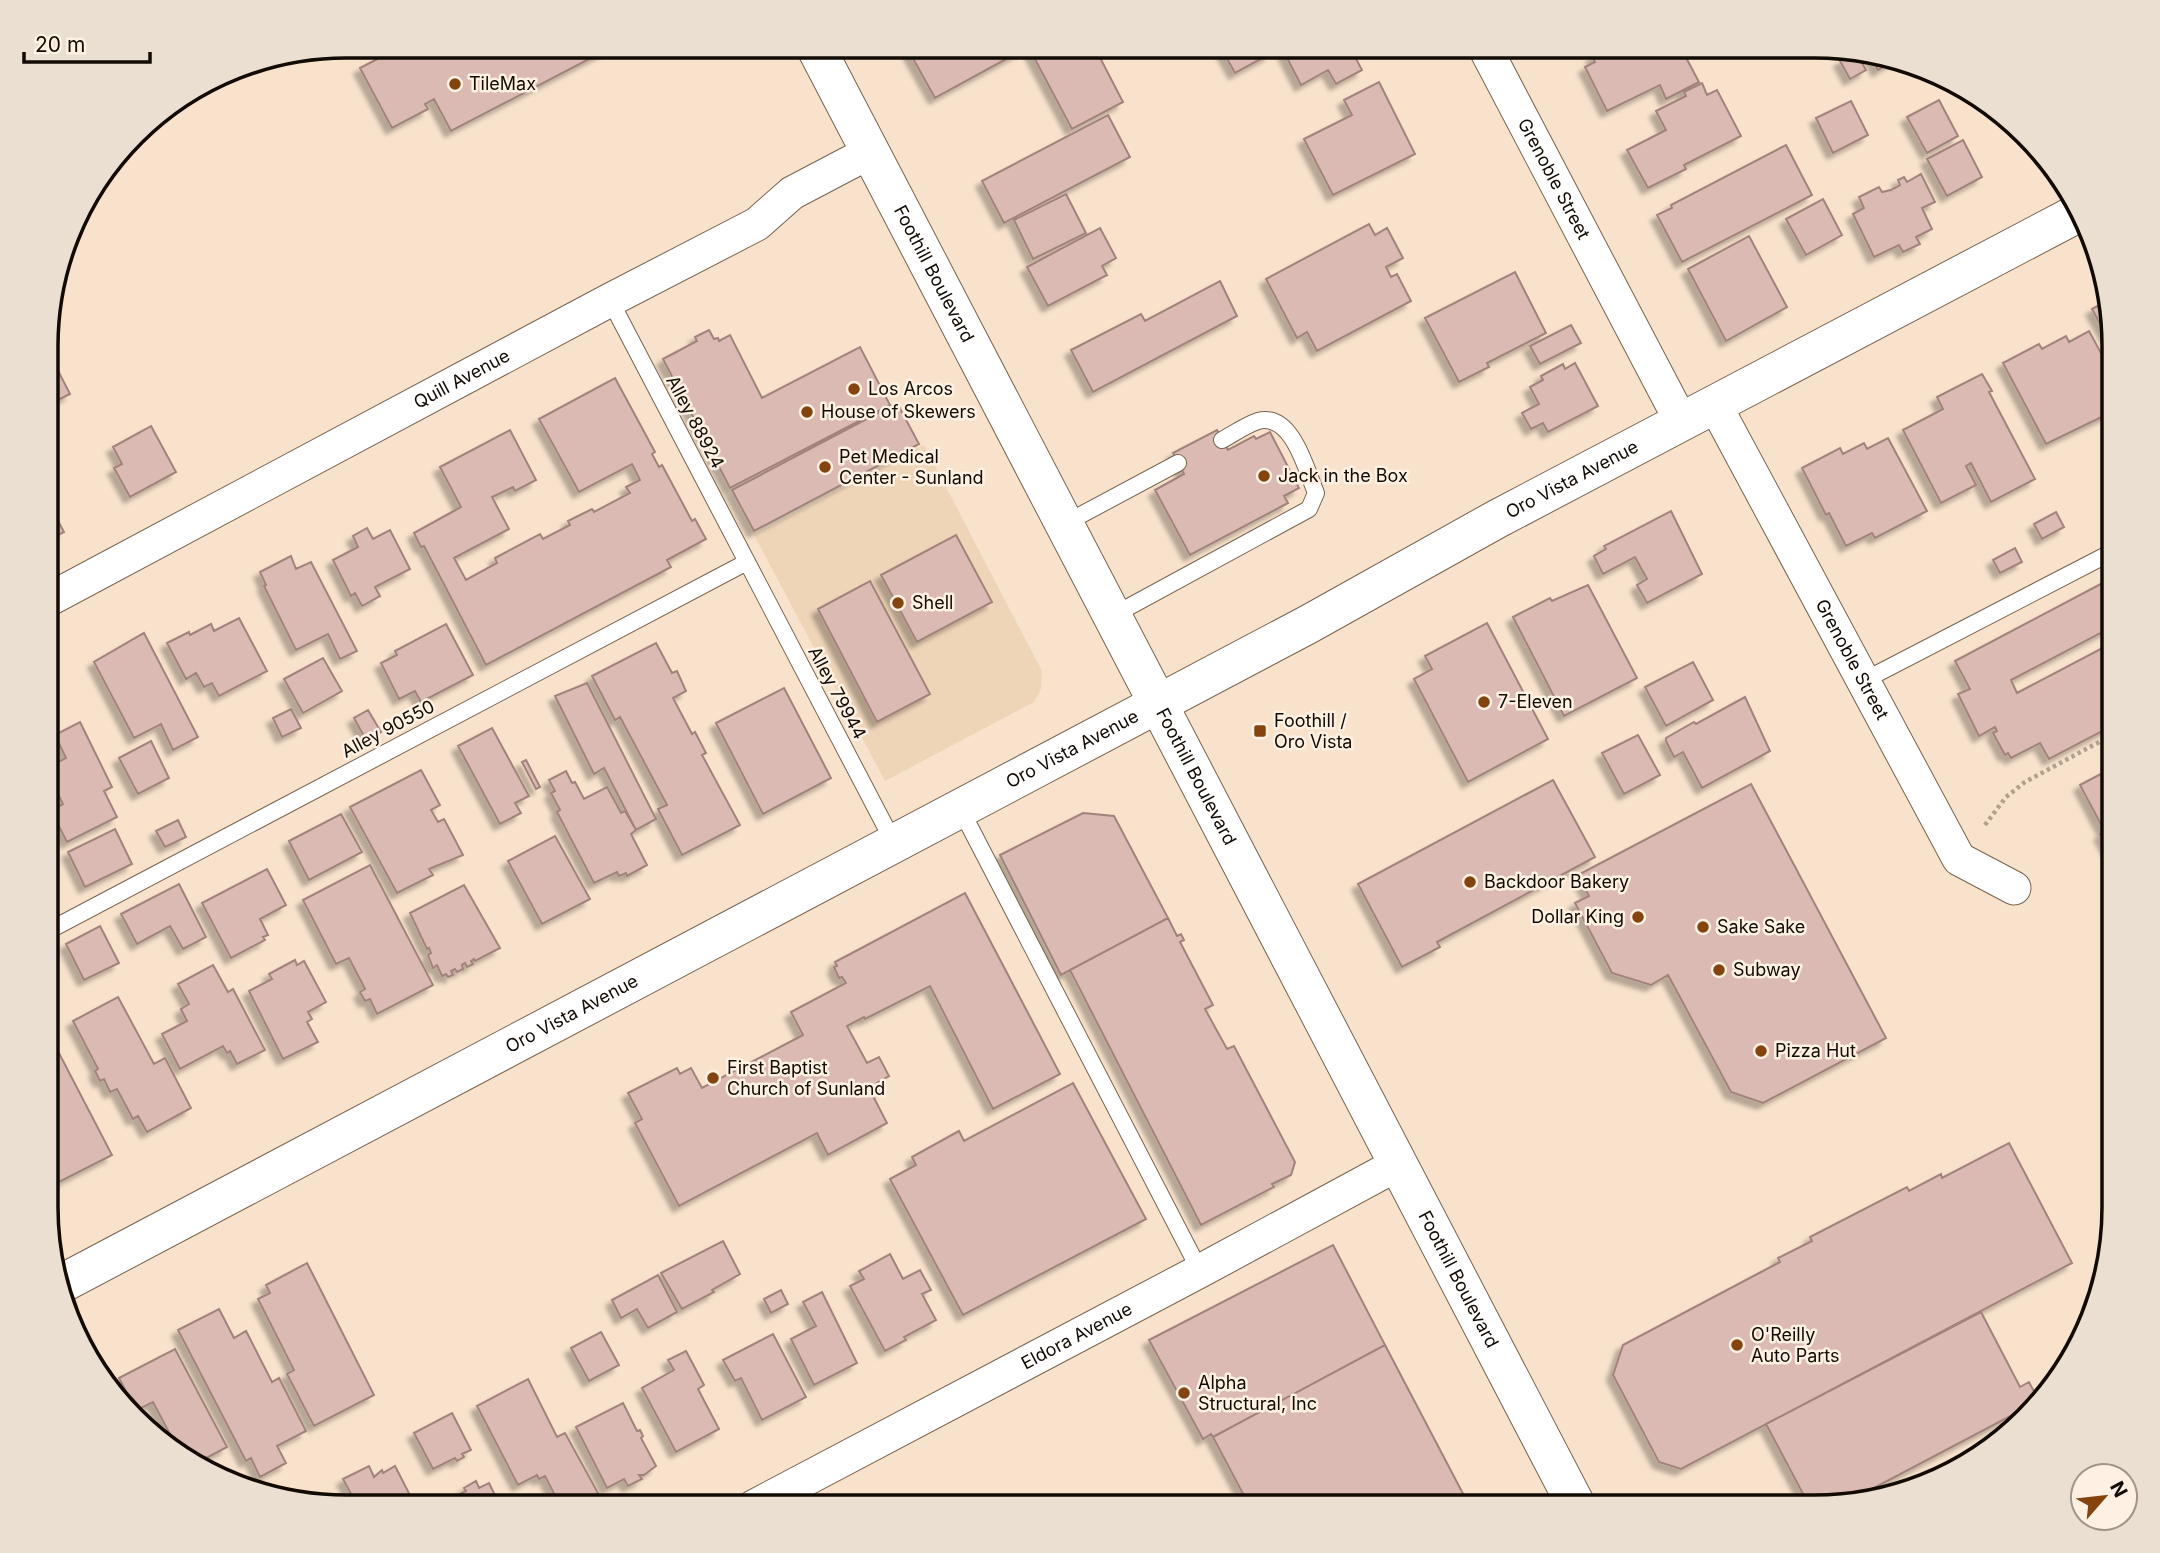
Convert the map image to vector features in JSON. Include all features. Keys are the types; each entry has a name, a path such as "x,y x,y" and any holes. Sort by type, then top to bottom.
{"street":[{"name":"Foothill Boulevard","path":"821,58 1571,1495"},
{"name":"Grenoble Street","path":"1491,58 1699,414 1863,681 1959,859 2014,888"},
{"name":"Quill Avenue","path":"58,595 757,224 792,193 870,152"},
{"name":"Oro Vista Avenue","path":"67,1280 1309,624 1497,519 2072,216"},
{"name":"Eldora Avenue","path":"776,1495 1398,1164"}],"lane":[{"name":"Alley 88924","path":"610,300 747,562"},
{"path":"1112,616 1309,509 1316,493 1296,445 1285,428 1275,421 1256,422 1222,440"},
{"path":"1064,524 1178,463"},
{"path":"1863,681 2102,557"},
{"name":"Alley 79944","path":"747,562 894,843"},
{"name":"Alley 90550","path":"58,926 747,562"},
{"path":"960,808 1200,1271"}],"path":[{"path":"2006,797 2025,782 2102,740"}],"shaded area":[{"name":"Shell","path":"924,445 1042,671 1041,689 1034,702 885,781 754,535"}],"building":[{"name":"TileMax","path":"379,58 591,58 451,131 434,99 425,104 428,109 392,128 360,68"},
{"path":"913,58 1008,58 935,98"},
{"path":"1034,58 1100,58 1123,102 1072,129"},
{"path":"1227,58 1263,58 1235,73"},
{"path":"1287,58 1356,58 1362,70 1336,84 1328,70 1301,85"},
{"path":"1593,58 1686,58 1699,82 1666,99 1660,85 1607,111 1585,67 1595,62"},
{"path":"1840,61 1861,61 1866,70 1850,79"},
{"path":"1379,82 1415,154 1333,195 1304,139 1352,115 1344,100"},
{"path":"1702,83 1707,95 1717,90 1741,136 1684,165 1686,169 1648,188 1627,150 1666,130 1656,111 1686,96 1684,92"},
{"path":"1939,100 1958,136 1927,153 1907,117"},
{"path":"1851,101 1868,135 1833,153 1816,118"},
{"path":"1108,115 1130,157 1004,223 982,181"},
{"path":"1963,140 1982,177 1947,196 1927,159"},
{"path":"1786,145 1812,195 1682,262 1657,215 1672,208 1671,205"},
{"path":"1921,174 1935,202 1922,208 1932,229 1916,237 1920,244 1903,252 1899,245 1874,257 1853,214 1864,208 1859,197 1879,187 1882,192 1891,190 1900,185 1898,180 1904,177 1907,182"},
{"path":"1066,194 1086,233 1033,259 1014,220"},
{"path":"1823,199 1842,235 1806,255 1786,219"},
{"path":"1369,224 1375,235 1387,228 1403,258 1386,267 1391,277 1397,274 1411,301 1317,351 1307,332 1297,338 1266,279"},
{"path":"1100,228 1116,258 1102,266 1107,275 1048,306 1027,267"},
{"path":"1749,236 1787,307 1726,341 1688,269"},
{"path":"1515,272 1546,333 1487,363 1489,367 1459,382 1425,318"},
{"path":"1220,281 1237,316 1093,392 1071,350 1141,314 1145,321"},
{"path":"2100,305 2102,327 2092,309"},
{"path":"1571,325 1581,343 1540,364 1530,346"},
{"path":"709,330 714,339 718,338 719,341 730,335 762,398 860,347 890,405 730,488 663,359 697,341 695,337"},
{"path":"2089,331 2102,355 2102,417 2046,444 2003,363 2039,344 2042,349 2066,336 2069,342"},
{"path":"1575,363 1598,406 1548,432 1543,423 1531,429 1522,413 1539,404 1530,387 1543,380 1541,376 1563,364 1565,369"},
{"path":"58,371 70,394 58,400"},
{"path":"1982,374 2035,479 1991,502 1971,463 1966,466 1976,485 1941,503 1903,430 1943,409 1937,397"},
{"path":"615,378 655,452 652,454 659,467 662,465 692,521 695,519 706,539 667,560 671,567 486,665 424,546 421,547 414,533 461,507 440,467 510,430 536,480 515,491 513,487 492,497 509,529 454,558 466,580 497,563 495,558 540,534 543,539 570,525 568,521 592,509 594,512 630,493 626,487 640,480 632,464 579,492 539,419"},
{"name":"Pet Medical Center - Sunland","path":"897,403 919,444 754,531 732,490"},
{"path":"151,426 176,472 130,497 114,468 122,464 113,447"},
{"path":"1217,430 1228,450 1254,436 1256,439 1270,432 1299,488 1284,496 1288,503 1190,555 1155,490 1184,474 1173,453"},
{"path":"1888,438 1927,511 1875,538 1872,533 1846,546 1829,513 1826,515 1802,468 1840,448 1843,454 1864,443 1867,449"},
{"path":"1671,511 1702,574 1647,603 1637,585 1647,579 1635,557 1603,574 1594,556 1606,549 1604,546"},
{"path":"2056,512 2064,527 2042,539 2034,524"},
{"path":"58,521 64,532 58,535"},
{"path":"367,528 373,539 390,530 410,569 375,587 380,596 362,606 355,593 351,596 333,560 358,547 353,536"},
{"path":"956,535 992,602 917,642 881,575"},
{"path":"2015,548 2022,562 2000,573 1993,560"},
{"path":"291,556 296,569 311,562 357,651 340,659 328,634 296,650 264,586 266,585 260,572"},
{"path":"870,581 930,694 877,722 818,609"},
{"path":"2102,583 2102,632 2011,680 2017,693 2102,648 2102,731 2049,759 2040,743 2011,758 2008,753 2005,755 1993,733 1997,731 1995,727 1979,736 1958,694 1970,689 1955,661"},
{"path":"1588,585 1637,678 1564,716 1513,617 1550,598 1552,601"},
{"path":"239,618 267,671 219,696 212,683 204,687 196,673 186,679 167,643 211,624 214,631"},
{"path":"1487,623 1548,739 1468,782 1414,679 1432,669 1425,656"},
{"path":"446,624 473,675 421,702 415,691 399,699 381,663 397,655 395,651"},
{"path":"144,633 198,737 173,750 161,724 134,738 94,662"},
{"path":"656,643 672,673 677,671 686,691 673,698 692,734 695,732 706,753 702,755 740,825 682,855 658,809 667,805 620,717 615,720 592,676"},
{"path":"323,658 342,691 303,713 284,679"},
{"path":"1693,662 1713,700 1666,726 1645,687"},
{"path":"587,683 656,819 636,830 604,768 594,774 555,696"},
{"path":"784,688 831,778 763,814 716,723"},
{"path":"1745,697 1770,751 1702,788 1683,752 1674,757 1666,738"},
{"path":"291,709 301,728 282,737 273,718"},
{"path":"368,710 381,732 366,740 354,718"},
{"path":"80,722 112,787 104,791 117,817 67,842 58,825 58,807 63,804 58,794 58,762 66,758 58,741 58,733"},
{"path":"492,728 529,796 515,803 521,813 500,824 458,746"},
{"path":"1638,735 1660,775 1624,794 1602,753"},
{"path":"151,741 169,778 138,794 119,758"},
{"path":"526,760 540,787 536,789 522,762"},
{"path":"421,770 440,805 431,810 438,822 444,819 463,855 429,869 433,875 397,893 350,807"},
{"path":"566,771 584,799 607,787 621,813 625,811 636,830 631,834 647,865 627,876 626,873 619,876 617,872 594,883 557,812 560,810 551,793 555,791 549,780"},
{"path":"2102,773 2102,826 2080,785"},
{"path":"1553,780 1595,857 1437,942 1440,947 1402,967 1358,884"},
{"path":"1751,784 1886,1038 1763,1103 1731,1092 1668,975 1651,985 1612,973 1575,903 1589,896 1578,875"},
{"path":"1083,813 1114,816 1168,918 1061,975 1000,855"},
{"path":"341,814 362,852 309,880 289,841"},
{"path":"178,820 186,837 165,847 156,831"},
{"path":"115,829 132,864 85,887 68,852"},
{"path":"555,836 590,899 542,924 508,861"},
{"path":"370,865 433,985 377,1014 370,999 365,1001 360,992 365,989 349,958 336,964 303,900"},
{"path":"267,869 286,905 260,919 268,935 263,937 265,940 231,958 202,903"},
{"path":"179,884 206,937 183,949 170,926 137,944 121,914"},
{"path":"464,885 500,948 475,961 474,959 471,961 473,964 467,967 465,963 462,965 463,969 457,972 455,969 451,971 453,975 442,976 437,965 433,968 428,955 431,953 429,948 427,949 410,913"},
{"path":"965,893 1060,1074 993,1109 930,986 847,1026 867,1063 879,1057 889,1076 877,1083 881,1091 873,1096 887,1123 828,1155 817,1133 679,1206 635,1123 642,1119 628,1093 677,1068 680,1074 691,1068 702,1088 803,1035 791,1012 846,983 842,977 839,978 834,967 837,966 835,962"},
{"path":"1168,918 1177,936 1181,934 1184,940 1180,942 1213,1005 1205,1009 1227,1049 1234,1046 1295,1162 1291,1175 1272,1184 1274,1187 1201,1225 1070,970"},
{"path":"100,926 119,963 84,980 66,944"},
{"path":"295,960 297,965 304,961 326,1002 308,1012 312,1019 307,1022 318,1042 283,1059 249,991 272,979 269,974"},
{"path":"213,965 228,992 233,989 265,1050 237,1064 230,1051 227,1053 223,1046 180,1069 162,1034 187,1021 181,1009 189,1004 178,984"},
{"path":"118,997 154,1064 165,1058 191,1108 147,1132 138,1116 133,1119 117,1089 110,1092 104,1079 100,1081 95,1071 98,1069 73,1021"},
{"path":"58,1051 112,1155 58,1182"},
{"path":"1073,1083 1146,1219 963,1315 890,1179 916,1165 912,1157 959,1131 964,1141"},
{"path":"2009,1143 2072,1263 1681,1469 1659,1462 1613,1375 1623,1345 1780,1262 1778,1258 1812,1241 1810,1237 1907,1187 1909,1191 1941,1174 1942,1178"},
{"path":"723,1241 740,1274 682,1309 661,1273"},
{"path":"1333,1245 1385,1345 1213,1437 1211,1434 1203,1439 1149,1340"},
{"path":"890,1254 903,1279 920,1270 931,1290 922,1294 936,1320 885,1351 850,1286 864,1279 859,1271"},
{"path":"307,1263 374,1395 314,1426 287,1374 294,1370 258,1299 270,1293 266,1285"},
{"path":"658,1275 677,1312 648,1328 637,1309 621,1318 612,1300"},
{"path":"781,1290 788,1304 771,1313 764,1299"},
{"path":"822,1292 857,1363 814,1385 791,1339 816,1326 803,1302"},
{"path":"219,1309 234,1338 246,1331 272,1382 279,1378 306,1431 277,1446 286,1463 260,1477 251,1458 246,1461 178,1330"},
{"path":"1981,1312 2020,1387 2029,1382 2035,1393 2015,1413 1870,1490 1852,1493 1804,1495 1766,1424"},
{"path":"601,1332 619,1365 589,1381 571,1348"},
{"path":"773,1334 806,1397 762,1420 741,1378 735,1381 723,1360"},
{"path":"1385,1345 1464,1495 1244,1495 1213,1437"},
{"path":"175,1349 227,1447 205,1459 201,1457 171,1437 153,1402 140,1409 129,1397 119,1378"},
{"path":"686,1351 704,1385 698,1389 719,1429 676,1452 642,1388 674,1370 668,1360"},
{"path":"528,1379 557,1437 565,1433 598,1493 555,1495 545,1476 539,1479 537,1475 518,1485 477,1406"},
{"path":"623,1403 637,1431 640,1430 643,1436 641,1438 656,1466 644,1475 639,1475 642,1479 628,1486 624,1479 607,1488 576,1427"},
{"path":"452,1413 471,1450 462,1454 464,1457 457,1461 455,1458 433,1469 414,1433"},
{"path":"369,1466 374,1477 382,1470 383,1473 395,1466 410,1495 352,1495 343,1479"},
{"path":"476,1481 479,1488 489,1483 495,1495 458,1495 466,1491 464,1488"}],"place":[{"name":"TileMax","path":"455,84"},
{"name":"Los Arcos","path":"854,389"},
{"name":"House of Skewers","path":"807,412"},
{"name":"Pet Medical Center - Sunland","path":"825,467"},
{"name":"Jack in the Box","path":"1264,476"},
{"name":"Shell","path":"898,603"},
{"name":"7-Eleven","path":"1484,702"},
{"name":"Foothill / Oro Vista","path":"1260,731"},
{"name":"Backdoor Bakery","path":"1470,882"},
{"name":"Dollar King","path":"1638,917"},
{"name":"Sake Sake","path":"1703,927"},
{"name":"Subway","path":"1719,970"},
{"name":"Pizza Hut","path":"1761,1051"},
{"name":"First Baptist Church of Sunland","path":"713,1078"},
{"name":"O'Reilly Auto Parts","path":"1737,1345"},
{"name":"Alpha Structural, Inc","path":"1184,1393"}]}
